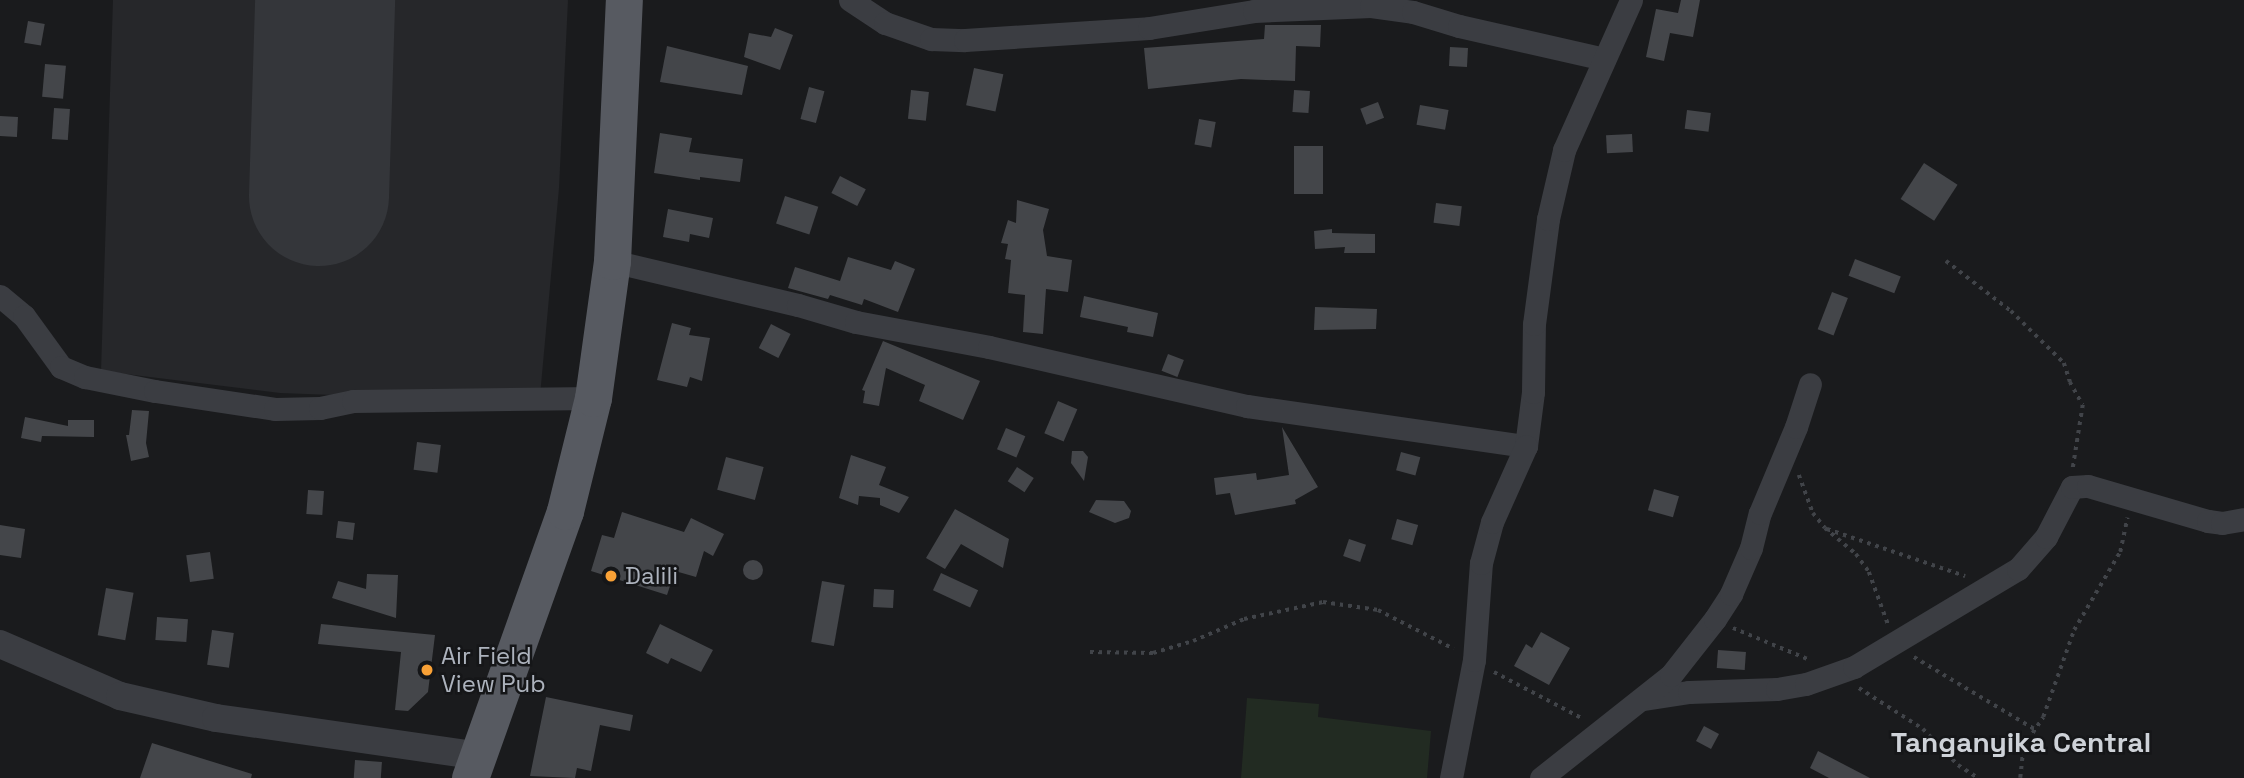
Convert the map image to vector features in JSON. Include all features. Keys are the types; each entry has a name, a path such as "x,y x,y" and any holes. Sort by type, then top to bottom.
{"main road":[{"path":"475,767 565,510 593,398 612,261 624,0"}],"street":[{"path":"850,0 885,23 919,35 931,39 965,40 1149,28 1254,11 1371,6 1413,12 1459,26 1604,59"},
{"path":"1451,778 1474,660 1481,564 1492,523 1526,446 1533,392 1534,324 1548,219 1564,150 1631,0"},
{"path":"612,261 799,305 856,322 989,348 1247,406 1526,446"},
{"path":"0,296 24,316 61,367 85,377 155,391 275,409 320,408 354,401 593,398"},
{"path":"1541,778 1644,699 1689,655 1731,594 1751,548 1770,486 1789,444 1810,384"},
{"path":"1644,699 1689,692 1758,690 1806,684 1854,667 1994,584 2029,559 2046,537 2072,487 2088,486 2208,521 2222,523 2244,519"},
{"path":"0,644 75,678 132,699 216,718 475,767"}],"path":[{"path":"1946,261 2011,311 2064,363 2070,382 2083,405 2083,421 2073,450 2072,487"},
{"path":"1789,444 1813,513 1825,528 1856,554 1869,572 1896,640 1929,668 1960,682 2036,730"},
{"path":"2020,778 2024,747 2036,730 2074,631 2120,552 2131,498"},
{"path":"1825,528 1949,572 1994,584"},
{"path":"1090,652 1153,653 1193,641 1244,619 1323,602 1378,610 1426,632 1577,714 1601,733"}],"shaded area":[{"path":"113,0 568,0 559,188 540,396 413,398 280,393 101,371"},
{"path":"1247,698 1319,704 1318,717 1431,731 1427,778 1241,778"}],"building":[{"path":"1681,0 1700,0 1693,37 1670,33 1664,61 1646,57 1656,9 1678,13"},
{"path":"28,21 45,24 41,46 24,43"},
{"path":"1265,25 1321,25 1320,47 1296,46 1295,81 1241,79 1148,89 1144,48 1264,39"},
{"path":"775,28 793,35 780,70 744,57 749,33 771,37"},
{"path":"667,46 748,66 742,95 660,82"},
{"path":"1450,47 1468,48 1467,67 1449,66"},
{"path":"45,64 66,66 63,99 42,97"},
{"path":"974,68 1003,74 995,111 966,105"},
{"path":"809,87 824,91 816,123 800,119"},
{"path":"911,90 929,92 926,121 908,119"},
{"path":"1294,90 1310,91 1308,113 1292,112"},
{"path":"1378,102 1384,118 1366,125 1360,109"},
{"path":"1420,105 1449,110 1445,130 1417,125"},
{"path":"54,108 70,109 68,140 52,139"},
{"path":"1687,110 1711,113 1709,132 1685,129"},
{"path":"0,116 18,117 17,137 0,136"},
{"path":"1199,119 1216,122 1211,148 1194,145"},
{"path":"660,133 692,138 689,152 743,159 740,182 700,177 700,180 654,173"},
{"path":"1632,134 1633,152 1607,153 1606,135"},
{"path":"1294,146 1323,146 1323,194 1294,194"},
{"path":"1924,163 1958,185 1934,221 1901,199"},
{"path":"840,176 866,189 857,206 831,193"},
{"path":"785,196 818,207 809,234 776,224"},
{"path":"1017,200 1049,209 1043,230 1047,256 1072,260 1068,292 1046,289 1043,334 1023,332 1025,295 1008,293 1011,260 1005,259 1008,244 1001,243 1008,220 1016,223"},
{"path":"1436,203 1462,206 1459,226 1434,223"},
{"path":"668,209 713,218 709,238 690,234 689,242 663,237"},
{"path":"1332,229 1332,233 1375,234 1375,253 1344,253 1345,247 1315,249 1314,231"},
{"path":"848,257 891,270 895,261 915,269 898,312 864,299 862,305 830,295 828,299 788,288 795,267 840,281"},
{"path":"1855,259 1901,277 1894,293 1849,276"},
{"path":"1832,292 1848,298 1834,335 1818,329"},
{"path":"1084,296 1158,313 1153,337 1127,332 1128,327 1080,317"},
{"path":"1315,307 1377,309 1376,329 1314,330"},
{"path":"672,323 691,328 689,335 710,338 702,381 690,377 687,387 657,380"},
{"path":"771,324 791,334 778,358 759,348"},
{"path":"883,341 980,381 963,420 919,401 925,385 886,368 879,406 863,403 865,391 862,390"},
{"path":"1168,354 1184,360 1177,377 1162,371"},
{"path":"1058,401 1077,409 1064,441 1044,433"},
{"path":"132,410 149,411 146,443 149,457 131,461 126,435 129,435"},
{"path":"25,417 68,426 68,420 94,420 94,437 42,436 41,442 21,438"},
{"path":"1282,427 1318,487 1295,500 1296,504 1235,515 1230,493 1216,495 1214,478 1256,473 1257,480 1289,475"},
{"path":"1006,428 1025,436 1016,457 997,449"},
{"path":"417,442 441,445 437,473 414,470"},
{"path":"1072,451 1083,451 1088,457 1084,481 1071,463"},
{"path":"1401,452 1420,457 1415,476 1396,470"},
{"path":"851,455 886,467 879,485 909,497 899,513 880,505 880,498 859,496 858,505 839,498"},
{"path":"726,457 764,467 755,500 717,490"},
{"path":"1017,467 1034,478 1025,492 1008,481"},
{"path":"1654,489 1679,496 1673,517 1648,510"},
{"path":"308,490 324,491 322,515 306,514"},
{"path":"1096,500 1124,501 1131,511 1129,518 1115,523 1089,512"},
{"path":"955,509 1009,539 1003,568 961,544 945,569 926,558"},
{"path":"622,512 684,532 691,518 724,534 713,556 704,551 696,577 675,571 667,595 591,571 602,535 614,538"},
{"path":"1397,519 1418,525 1412,545 1391,539"},
{"path":"338,521 355,523 353,540 336,538"},
{"path":"0,525 25,529 21,558 0,555"},
{"path":"1349,539 1366,545 1360,562 1343,556"},
{"path":"210,552 214,579 190,582 186,555"},
{"path":"753,560 760,563 763,570 760,577 753,580 746,577 743,570 746,563"},
{"path":"941,573 978,590 970,608 933,590"},
{"path":"367,574 398,575 396,618 332,598 338,581 366,589"},
{"path":"822,581 845,585 834,646 811,642"},
{"path":"106,588 134,593 125,640 98,635"},
{"path":"874,589 894,590 893,608 873,607"},
{"path":"157,617 188,619 186,642 155,640"},
{"path":"321,624 435,635 428,692 408,711 395,710 401,652 318,644"},
{"path":"660,624 713,650 701,672 671,658 668,664 646,653"},
{"path":"212,630 234,633 229,668 207,665"},
{"path":"1541,632 1570,648 1549,685 1514,666 1526,644 1532,648"},
{"path":"1718,650 1746,652 1745,670 1717,668"},
{"path":"546,697 633,715 630,731 600,725 591,771 577,768 575,778 530,776"},
{"path":"1704,726 1719,734 1711,749 1696,741"},
{"path":"152,743 252,774 251,778 140,778"},
{"path":"1818,751 1870,778 1829,778 1810,768"},
{"path":"355,760 382,762 381,778 354,778"}],"runway":[{"path":"319,196 325,0"}],"place":[{"name":"Dalili","path":"611,576"},
{"name":"Air Field View Pub","path":"427,670"}],"district":[{"name":"Tanganyika Central","path":"2021,742"}]}
